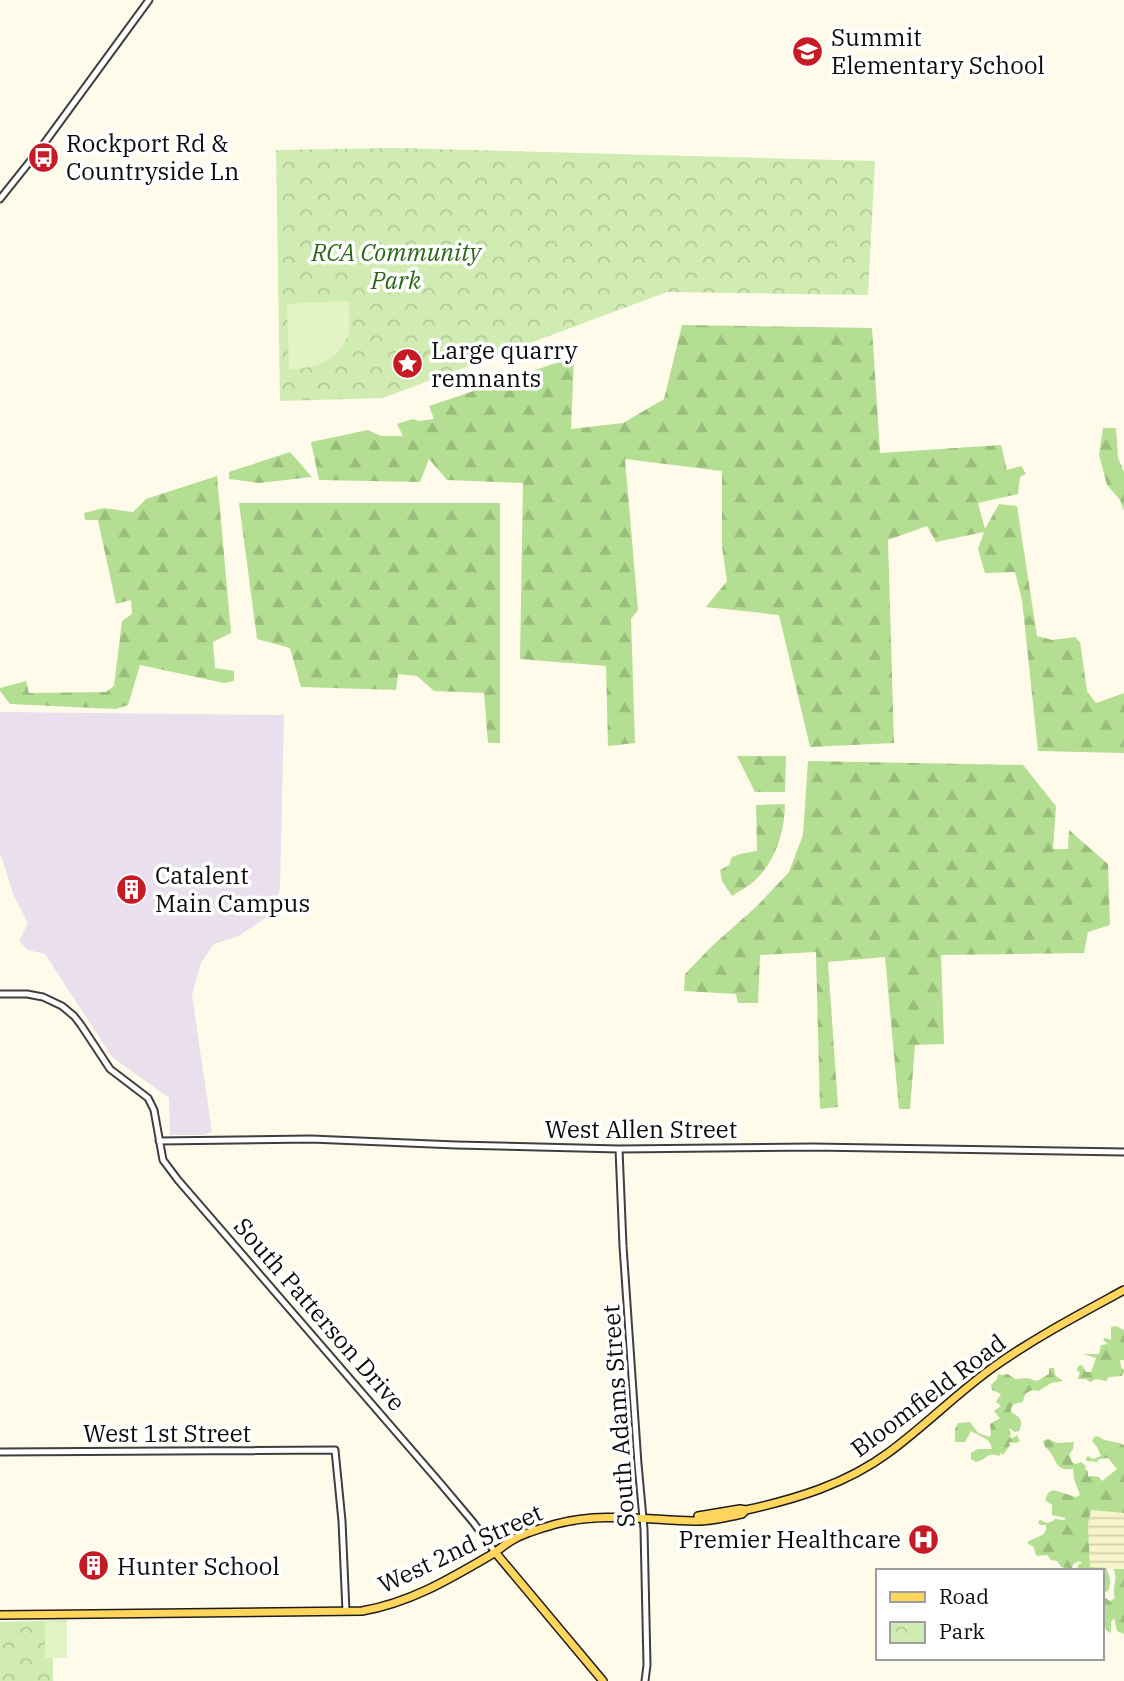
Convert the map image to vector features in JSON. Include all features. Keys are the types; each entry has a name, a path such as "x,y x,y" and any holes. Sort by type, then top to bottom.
{"main road":[{"name":"Bloomfield Road","path":"643,1518 694,1521 723,1518 837,1483 887,1454 994,1367 1045,1333 1124,1290"},
{"name":"West 2nd Street","path":"0,1615 362,1611 382,1608 437,1586 515,1539 538,1529 563,1522 643,1518"},
{"name":"South Patterson Drive","path":"495,1552 603,1681"}],"street":[{"path":"0,199 149,0"},
{"name":"South Patterson Drive","path":"0,995 43,997 68,1010 110,1069 148,1098 154,1110 163,1160 178,1180 414,1453 495,1552"},
{"name":"West Allen Street","path":"159,1141 311,1139 619,1149 822,1147 1124,1152"},
{"name":"South Adams Street","path":"619,1149 623,1245 643,1518 647,1665 645,1681"},
{"name":"West 1st Street","path":"0,1452 335,1450 342,1521 346,1611"}],"shaded area":[{"path":"0,712 284,715 280,889 272,913 239,936 214,944 201,963 192,995 212,1132 203,1135 170,1135 169,1098 112,1057 45,954 28,950 19,941 28,923 14,896 0,853"},
{"path":"1091,1510 1124,1513 1124,1569 1090,1568 1088,1524"}],"green space":[{"name":"RCA Community Park","path":"396,148 875,161 868,295 667,292 383,398 280,401 276,150"},
{"path":"349,301 349,331 338,352 316,365 289,370 287,306 294,303"},
{"path":"682,325 872,328 880,453 1001,445 1007,470 1021,466 1026,474 1020,477 1018,494 978,503 985,529 999,504 1017,506 1037,636 1052,640 1075,637 1080,642 1087,691 1096,703 1124,693 1124,753 1038,751 1022,600 1015,572 985,573 978,549 984,532 936,542 927,526 888,540 894,743 810,747 779,615 706,607 727,581 722,547 722,471 625,459 638,610 631,619 635,743 608,746 606,666 520,659 523,483 447,480 429,459 420,482 319,480 311,442 368,430 381,436 403,436 397,424 413,419 434,419 429,406 574,357 571,429 623,423 664,399"},
{"path":"1103,428 1116,428 1118,458 1124,472 1124,511 1120,500 1107,485 1099,455"},
{"path":"290,452 312,477 259,483 229,479 229,472"},
{"path":"217,476 231,633 213,642 215,668 234,671 234,681 224,683 140,665 128,705 116,709 10,704 0,688 26,681 29,693 106,692 114,686 122,621 132,614 131,600 116,604 98,520 85,520 84,513 104,508 133,512 146,499"},
{"path":"239,503 500,503 500,743 488,743 484,693 434,691 417,676 398,674 396,690 301,687 290,648 257,639"},
{"path":"737,756 786,756 785,792 755,792"},
{"path":"808,761 1023,765 1056,806 1053,849 1068,849 1069,830 1108,864 1110,925 1088,932 1084,953 941,955 944,1044 915,1045 910,1109 899,1109 885,957 828,962 838,1107 820,1109 816,952 760,955 758,1003 738,1003 736,994 684,991 685,974 789,872 803,835"},
{"path":"785,804 783,826 772,858 751,884 732,896 722,881 720,870 729,865 732,857 757,851 756,805"},
{"path":"1111,1327 1124,1330 1124,1360 1120,1360 1124,1370 1122,1376 1109,1377 1106,1381 1096,1379 1090,1382 1078,1379 1080,1372 1077,1368 1080,1365 1086,1372 1091,1372 1096,1358 1083,1354 1099,1354 1101,1345 1108,1344 1103,1340 1111,1340"},
{"path":"1049,1368 1054,1368 1055,1375 1063,1381 1051,1383 1039,1391 1032,1390 1025,1394 1023,1402 1014,1404 1011,1408 1021,1425 1019,1431 1015,1432 1009,1428 1009,1437 1017,1435 1020,1441 1009,1442 1010,1445 1003,1455 990,1455 976,1462 971,1459 971,1453 978,1449 992,1449 991,1445 971,1431 965,1442 955,1442 955,1429 958,1423 970,1422 978,1433 990,1437 990,1424 1000,1418 994,1411 1001,1406 996,1402 1001,1394 992,1390 991,1385 998,1374 1037,1381 1049,1374"},
{"path":"1094,1437 1124,1445 1124,1513 1091,1510 1088,1524 1090,1567 1106,1568 1110,1580 1108,1591 1103,1593 1103,1569 1077,1569 1082,1563 1079,1561 1073,1564 1072,1569 1061,1567 1047,1555 1037,1556 1034,1547 1027,1543 1045,1532 1046,1525 1040,1525 1040,1520 1047,1523 1066,1518 1052,1515 1052,1505 1045,1500 1048,1493 1053,1490 1076,1497 1080,1495 1073,1469 1063,1469 1058,1465 1043,1441 1048,1439 1057,1443 1074,1442 1069,1455 1073,1463 1081,1462 1086,1466 1088,1477 1099,1477 1102,1481 1117,1469 1108,1458 1099,1459 1097,1462 1086,1461 1088,1456 1093,1459 1101,1456 1092,1441"},
{"path":"1113,1569 1124,1569 1124,1634 1117,1631 1114,1618 1110,1633 1103,1620 1103,1596 1110,1601 1115,1598"},
{"path":"67,1620 67,1658 53,1658 53,1681 0,1681 0,1622"},
{"path":"45,1622 67,1622 67,1658 45,1658"}],"place":[{"name":"Summit Elementary School","path":"808,51"},
{"name":"Rockport Rd & Countryside Ln","path":"43,157"},
{"name":"Large quarry remnants","path":"408,364"},
{"name":"Catalent Main Campus","path":"132,889"},
{"name":"Premier Healthcare","path":"924,1539"},
{"name":"Hunter School","path":"94,1566"}]}
